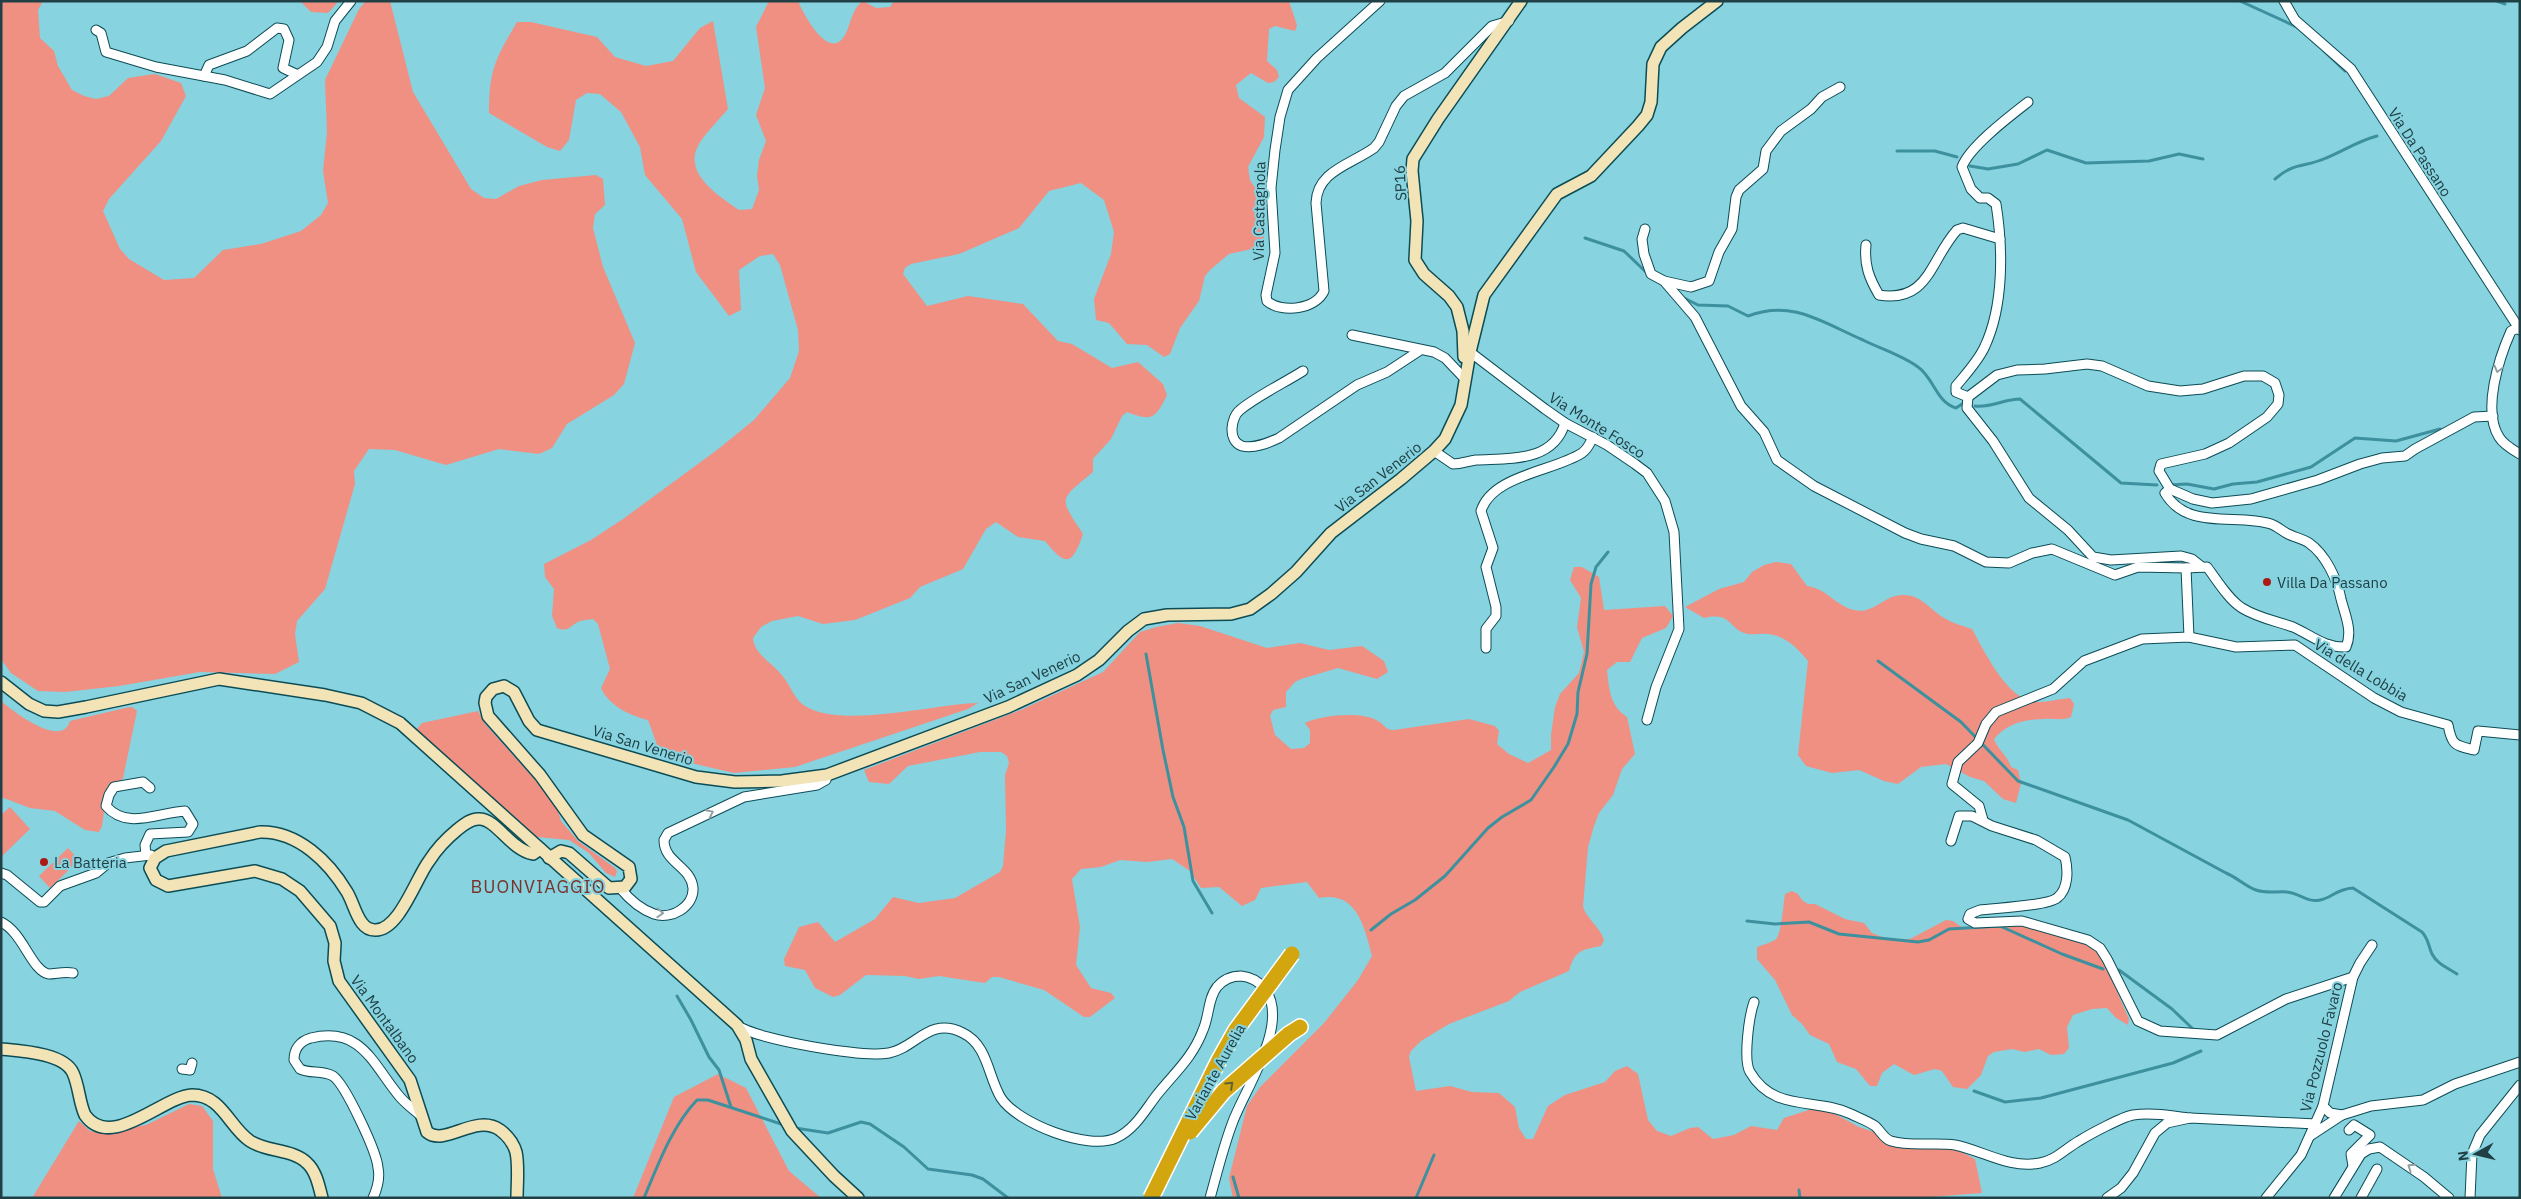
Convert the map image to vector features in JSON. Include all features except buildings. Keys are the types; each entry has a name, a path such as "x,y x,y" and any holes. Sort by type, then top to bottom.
{"highway":[{"name":"Variante Aurelia","path":"1151,1198 1203,1089 1232,1038 1292,954"},
{"path":"1167,1164 1197,1122 1224,1091 1294,1031"}],"street":[{"path":"96,30 101,33 106,52 113,55 225,80 267,95 274,94 296,74 317,62 327,47 335,21 351,1"},
{"name":"Via Castagnola","path":"1380,1 1299,75 1288,90 1280,117 1271,188 1275,254 1266,295 1267,301 1273,306 1286,309 1301,307 1318,300 1324,290 1316,203 1316,192 1322,181 1374,148 1379,142 1396,106 1404,96 1445,73 1492,26 1509,21"},
{"name":"SP16","path":"1465,379 1463,331 1456,307 1449,296 1419,268 1415,260 1417,221 1412,171 1418,150 1509,21 1521,1"},
{"name":"Via San Venerio","path":"620,888 628,885 631,879 629,867 583,834 540,775 488,716 485,703 486,697 493,689 504,686 514,692 529,721 537,730 548,735 587,744 696,777 735,782 791,780 827,775 1008,707 1088,670 1128,630 1144,619 1181,614 1219,616 1250,609 1296,572 1331,533 1434,451 1446,438 1461,405 1470,352 1484,295 1556,194 1591,176 1627,141 1647,115 1650,102 1652,70 1658,51 1682,28 1718,1"},
{"name":"Via Da Passano","path":"2284,1 2295,20 2351,69 2519,329"},
{"path":"204,76 209,65 247,50 277,28 284,29 288,34 288,50 283,68 296,74"},
{"path":"1645,229 1642,239 1646,265 1651,274 1664,280 1691,287 1709,281 1719,252 1732,229 1736,197 1739,190 1763,170 1766,151 1781,131 1811,109 1822,97 1840,88"},
{"path":"1968,397 1956,392 1956,386 1985,346 1999,302 2000,239 1994,200 1980,198 1971,189 1962,167 1965,158 2002,122 2028,102"},
{"path":"1866,245 1866,269 1873,285 1879,295 1892,297 1908,294 1917,287 1957,230 1963,228 2000,239"},
{"path":"1664,280 1695,317 1741,406 1764,432 1778,460 1814,486 1905,533 1921,539 1954,546 1986,562 2009,563 2032,553 2052,550 2115,575 2138,567 2207,567 2240,608 2260,618 2298,629 2318,642 2338,648 2346,647 2349,639 2348,625 2339,587 2327,563 2309,543 2273,524 2221,520 2183,511 2171,503 2165,493 2170,489"},
{"path":"2519,329 2511,331 2502,350 2494,383 2493,416 2494,429 2500,439 2520,454"},
{"path":"1352,335 1400,344 1419,351 1434,352 1445,358 1465,379"},
{"path":"1303,371 1240,410 1232,426 1238,444 1243,446 1265,444 1278,438 1344,392 1387,372 1419,351"},
{"name":"Via Monte Fosco","path":"1470,352 1565,422 1593,437 1647,473 1665,501 1674,532 1679,629 1656,687 1647,720"},
{"path":"2202,567 2192,559 2181,556 2110,560 2093,556 2068,530 2029,498 1993,441 1967,408 1968,397 1997,375 2017,370 2087,364 2102,366 2148,386 2180,390 2203,389 2244,376 2263,376 2275,383 2279,395 2278,404 2267,417 2228,443 2205,454 2161,464 2159,471 2170,489 2193,499 2212,503 2251,499 2318,480 2360,464 2382,458 2405,456 2474,417 2493,416"},
{"path":"1434,451 1453,464 1476,460 1514,458 1542,450 1555,442 1562,434 1565,422"},
{"path":"1486,648 1486,629 1496,616 1496,607 1486,567 1493,548 1481,511 1482,506 1502,488 1522,477 1583,452 1593,437"},
{"path":"1983,820 1979,806 1952,784 1958,762 1978,743 1986,724 1996,712 2053,689 2084,661 2142,639 2189,636 2186,568"},
{"name":"Via della Lobbia","path":"2189,636 2236,647 2295,645 2374,698 2401,712 2448,726 2451,739 2455,745 2474,750 2478,731 2520,735"},
{"path":"1,682 29,704 44,711 58,712 219,679 325,694 361,703 400,722 540,850 737,1025 764,1038 870,1055 892,1053 930,1030 941,1028 963,1032 982,1051 993,1082 1002,1099 1010,1108 1060,1134 1074,1139 1097,1142 1116,1138 1131,1128 1157,1094 1185,1065 1204,1029 1215,989 1225,980 1241,976 1252,979 1258,982 1268,994 1272,1022 1261,1064 1232,1124 1210,1198"},
{"path":"549,858 561,851 570,853 609,888 620,888 627,898 651,913 657,915 680,911 689,903 693,886 691,879 666,853 664,840 668,833 744,797 817,785 826,780 827,775"},
{"path":"146,855 145,845 150,834 188,832 193,824 184,811 128,820 114,816 106,806 109,794 114,787 144,782 150,788"},
{"path":"1951,841 1959,816 1983,820 1992,826 2036,840 2065,857 2068,869 2062,892 2057,898 2041,903 1980,910 1970,914 1970,921 1975,923 2022,921 2041,924 2088,940 2100,948 2138,1021 2147,1027 2174,1033 2217,1035 2286,998 2354,977"},
{"path":"1,873 7,874 40,902 44,902 60,886 71,880 96,873 108,863 260,832 284,836 322,859 347,892 362,923 375,930 384,928 394,921 428,861 446,840 469,821 480,819 488,821 521,851 533,854 540,850"},
{"name":"Via Montalbano","path":"159,854 152,862 150,871 156,880 163,884 178,885 255,871 292,884 314,904 333,934 334,961 339,981 410,1080 420,1116 427,1132 433,1136 480,1124 493,1126 502,1132 508,1137 515,1150 517,1198"},
{"path":"1,922 18,935 38,969 48,974 73,972"},
{"name":"Via Pozzuolo Favaro","path":"2266,1198 2301,1155 2316,1124 2323,1106 2354,977 2360,963 2372,945"},
{"path":"1754,1002 1749,1016 1749,1071 1759,1084 1775,1097 1791,1102 1833,1106 1875,1126 1888,1140 1903,1144 1956,1146 2006,1162 2019,1164 2040,1163 2059,1156 2086,1136 2132,1115 2155,1114 2190,1118"},
{"path":"737,1025 746,1040 751,1059 792,1131 858,1198"},
{"path":"373,1198 379,1170 376,1156 348,1094 334,1077 323,1072 300,1069 294,1060 296,1049 301,1042 309,1039 348,1038 364,1049 388,1078 400,1097 420,1116"},
{"path":"1,1049 50,1056 66,1064 74,1074 85,1115 89,1121 100,1127 130,1122 186,1096 194,1095 208,1098 226,1113 251,1142 307,1162 316,1178 322,1198"},
{"path":"2310,1136 2342,1115 2372,1106 2423,1100 2455,1084 2520,1062"},
{"path":"182,1070 190,1070 192,1063"},
{"path":"2470,1198 2472,1154 2480,1135 2520,1085"},
{"path":"2323,1106 2330,1114 2342,1115"},
{"name":"Via Pozzuolo Favaro","path":"2107,1198 2121,1188 2133,1173 2154,1133 2167,1123 2190,1118 2316,1124"},
{"path":"2349,1130 2354,1126 2370,1135 2351,1154 2353,1167"},
{"path":"2334,1198 2364,1151 2380,1147 2424,1177 2449,1198"},
{"path":"2361,1198 2377,1170"}],"shaded area":[{"path":"1,1 43,1 38,10 40,38 54,51 58,66 72,90 84,96 96,99 109,96 128,78 155,74 181,83 186,96 161,141 109,199 103,211 120,249 129,259 164,280 194,278 223,250 261,244 301,231 321,215 328,203 323,171 327,132 325,80 359,9 366,1 390,1 413,92 471,189 484,198 496,199 519,186 542,180 596,175 603,179 605,205 595,214 593,228 603,267 635,343 624,384 614,395 567,424 552,448 539,454 499,449 446,465 395,450 369,449 354,471 355,484 325,589 297,621 295,634 299,662 275,674 200,672 119,686 65,692 38,691 11,673 1,659"},
{"path":"300,1 339,1 328,13 311,12"},
{"path":"769,1 798,1 817,33 824,40 832,43 839,42 845,35 856,8 863,1 876,8 890,7 894,1 1289,1 1297,25 1295,31 1275,26 1269,29 1267,61 1277,70 1279,77 1274,82 1268,83 1251,73 1236,85 1239,98 1265,117 1264,137 1248,167 1250,180 1264,202 1264,241 1261,247 1229,254 1205,276 1199,301 1180,328 1170,354 1164,357 1147,345 1127,344 1109,323 1096,320 1094,299 1111,254 1114,232 1104,200 1081,183 1049,191 1019,228 959,254 911,264 905,268 903,274 927,306 968,296 1023,304 1058,341 1072,344 1112,368 1138,362 1163,384 1167,395 1159,409 1152,416 1142,417 1127,412 1122,416 1111,439 1093,459 1093,472 1068,495 1066,506 1083,534 1072,557 1063,559 1045,541 1018,537 996,522 986,529 963,569 920,587 910,598 855,620 823,624 798,616 772,621 761,627 753,638 759,653 783,676 799,701 814,710 834,715 858,716 978,703 968,709 795,767 734,773 665,757 660,753 648,720 628,713 609,700 601,688 610,669 598,624 593,619 580,621 564,630 557,628 552,616 554,589 545,577 544,564 591,540 623,519 717,450 754,420 790,378 799,351 798,330 780,265 773,254 760,256 739,270 741,310 729,316 696,272 682,219 645,175 640,147 621,112 600,94 587,93 576,100 569,140 560,151 547,147 489,113 489,98 495,64 517,22 531,22 597,37 615,57 646,66 673,61 700,28 713,21 728,109 699,143 695,158 696,167 706,184 723,199 739,210 752,209 759,190 757,176 759,160 766,141 756,115 765,88 756,27"},
{"path":"1776,562 1791,564 1807,586 1820,590 1841,605 1854,610 1867,610 1897,596 1904,595 1916,598 1949,621 1972,629 1996,671 2012,690 2021,697 2039,702 2070,698 2074,704 2071,717 2064,719 2037,719 2016,723 1994,739 2011,767 2018,770 2021,783 2016,803 2003,799 1984,781 1970,777 1946,764 1921,767 1898,784 1884,781 1859,770 1832,773 1806,766 1798,755 1808,661 1795,647 1780,637 1765,634 1748,634 1737,629 1725,619 1720,617 1704,618 1685,607 1719,589 1744,582 1752,572 1764,565"},
{"path":"1574,567 1582,567 1599,577 1604,610 1665,606 1673,616 1666,628 1642,638 1630,662 1617,662 1607,670 1611,696 1617,708 1627,717 1635,754 1622,769 1613,795 1599,813 1588,847 1583,907 1604,940 1601,946 1584,950 1576,955 1569,971 1520,992 1509,1001 1449,1024 1421,1041 1411,1051 1409,1057 1416,1091 1450,1086 1472,1092 1499,1093 1515,1107 1519,1128 1526,1139 1533,1139 1548,1106 1565,1095 1605,1082 1615,1071 1627,1066 1638,1074 1648,1120 1657,1131 1671,1136 1690,1128 1698,1127 1713,1139 1734,1135 1751,1126 1777,1130 1784,1118 1815,1108 1828,1110 1859,1127 1898,1140 1938,1140 1975,1159 1982,1193 1917,1198 1233,1198 1229,1178 1247,1106 1260,1087 1324,1023 1358,980 1372,956 1362,923 1350,905 1332,897 1319,898 1307,882 1261,888 1255,900 1242,906 1219,887 1201,888 1190,871 1172,859 1147,862 1120,860 1101,867 1081,869 1072,879 1080,927 1076,965 1091,988 1111,993 1115,998 1090,1017 1084,1017 1044,990 999,977 992,977 985,983 939,976 919,979 905,976 866,975 840,995 833,997 815,988 805,970 785,966 784,959 799,927 818,922 835,942 875,919 893,897 919,903 955,898 1000,872 1003,866 1006,831 1005,775 1009,763 1007,756 1001,752 980,752 908,766 889,784 869,782 864,770 1023,709 1103,672 1140,632 1156,627 1178,623 1200,626 1267,648 1300,643 1329,650 1362,646 1384,661 1388,672 1377,679 1338,668 1295,682 1286,692 1286,707 1273,710 1270,716 1275,735 1291,749 1304,748 1310,743 1310,730 1305,723 1331,716 1363,716 1371,718 1391,730 1469,719 1495,726 1499,731 1497,744 1509,754 1528,763 1551,750 1555,707 1560,694 1579,673 1584,652 1577,627 1581,598 1570,580"},
{"path":"1,701 37,726 58,731 65,729 70,721 125,708 132,707 137,711 123,778 106,798 102,826 99,832 85,830 55,811 30,808 1,797"},
{"path":"478,711 485,724 547,793 557,808 561,821 578,841 615,868 617,871 615,877 606,873 589,853 569,840 537,837 416,730 422,723"},
{"path":"10,807 30,829 1,857 1,815"},
{"path":"68,848 79,860 50,888 39,876"},
{"path":"1792,891 1808,904 1815,904 1845,919 1864,923 1872,933 1890,940 1910,939 1946,920 1953,921 1963,928 2020,925 2071,938 2101,955 2129,1019 2128,1025 2116,1018 2107,1008 2092,1009 2073,1015 2067,1027 2069,1048 2064,1054 2051,1055 2039,1049 2025,1052 2012,1049 1994,1052 1988,1056 1981,1075 1967,1089 1953,1087 1942,1071 1935,1069 1914,1075 1894,1064 1882,1073 1877,1086 1870,1086 1856,1069 1837,1062 1829,1044 1810,1035 1792,1015 1775,980 1757,959 1757,947 1775,940 1777,937 1781,926 1785,894"},
{"path":"718,1074 746,1088 789,1171 821,1198 633,1198 674,1097"},
{"path":"189,1104 202,1106 213,1121 213,1169 222,1198 32,1198 79,1121 90,1131 104,1133 146,1125"}],"waterway":[{"path":"2240,1 2299,28"},
{"path":"2497,1 2505,4"},
{"path":"2324,51 2345,71"},
{"path":"2275,179 2282,173 2295,167 2318,161 2377,136"},
{"path":"1970,166 1988,169 2018,164 2047,150 2086,163 2149,161 2179,154 2203,159"},
{"path":"1897,151 1935,151 1957,157"},
{"path":"1585,238 1624,251 1648,274"},
{"path":"1684,298 1698,305 1728,306 1748,316 1764,311 1779,310 1807,315 1821,320 1912,363 1928,377 1944,401 1956,408 1962,404"},
{"path":"1975,406 1987,406 2008,400 2020,399 2121,483 2157,485"},
{"path":"2169,485 2187,484 2214,489 2233,484 2257,482 2311,467 2355,438 2396,441 2440,429"},
{"path":"1371,930 1391,914 1415,900 1445,876 1488,828 1502,817 1531,800 1554,767 1568,744 1577,714 1578,692 1587,654 1591,584 1596,567 1608,552"},
{"path":"1146,654 1163,750 1173,797 1184,827 1193,881 1212,913"},
{"path":"1878,661 1961,722 2018,781 2128,820 2256,890 2291,893 2316,901 2342,890 2353,888 2422,932 2434,957 2457,974"},
{"path":"1747,921 1775,924 1809,922 1839,934 1918,942 1929,940 1949,929 2000,926 2062,954 2103,969"},
{"path":"2119,970 2172,1009 2193,1029"},
{"path":"677,996 709,1057 719,1070 731,1107"},
{"path":"1974,1091 2005,1102 2041,1098 2173,1063 2201,1051"},
{"path":"644,1198 660,1159 673,1134 688,1110 697,1100 708,1100 784,1125"},
{"path":"795,1128 828,1133 861,1122 870,1124 904,1147 928,1169 972,1175 983,1179 1008,1198"},
{"path":"1416,1198 1434,1155"},
{"path":"1233,1177 1239,1198"},
{"path":"1799,1190 1800,1198"}],"place":[{"name":"Villa Da Passano","path":"2267,582"},
{"name":"La Batteria","path":"44,862"}],"district":[{"name":"BUONVIAGGIO","path":"538,886"}]}
